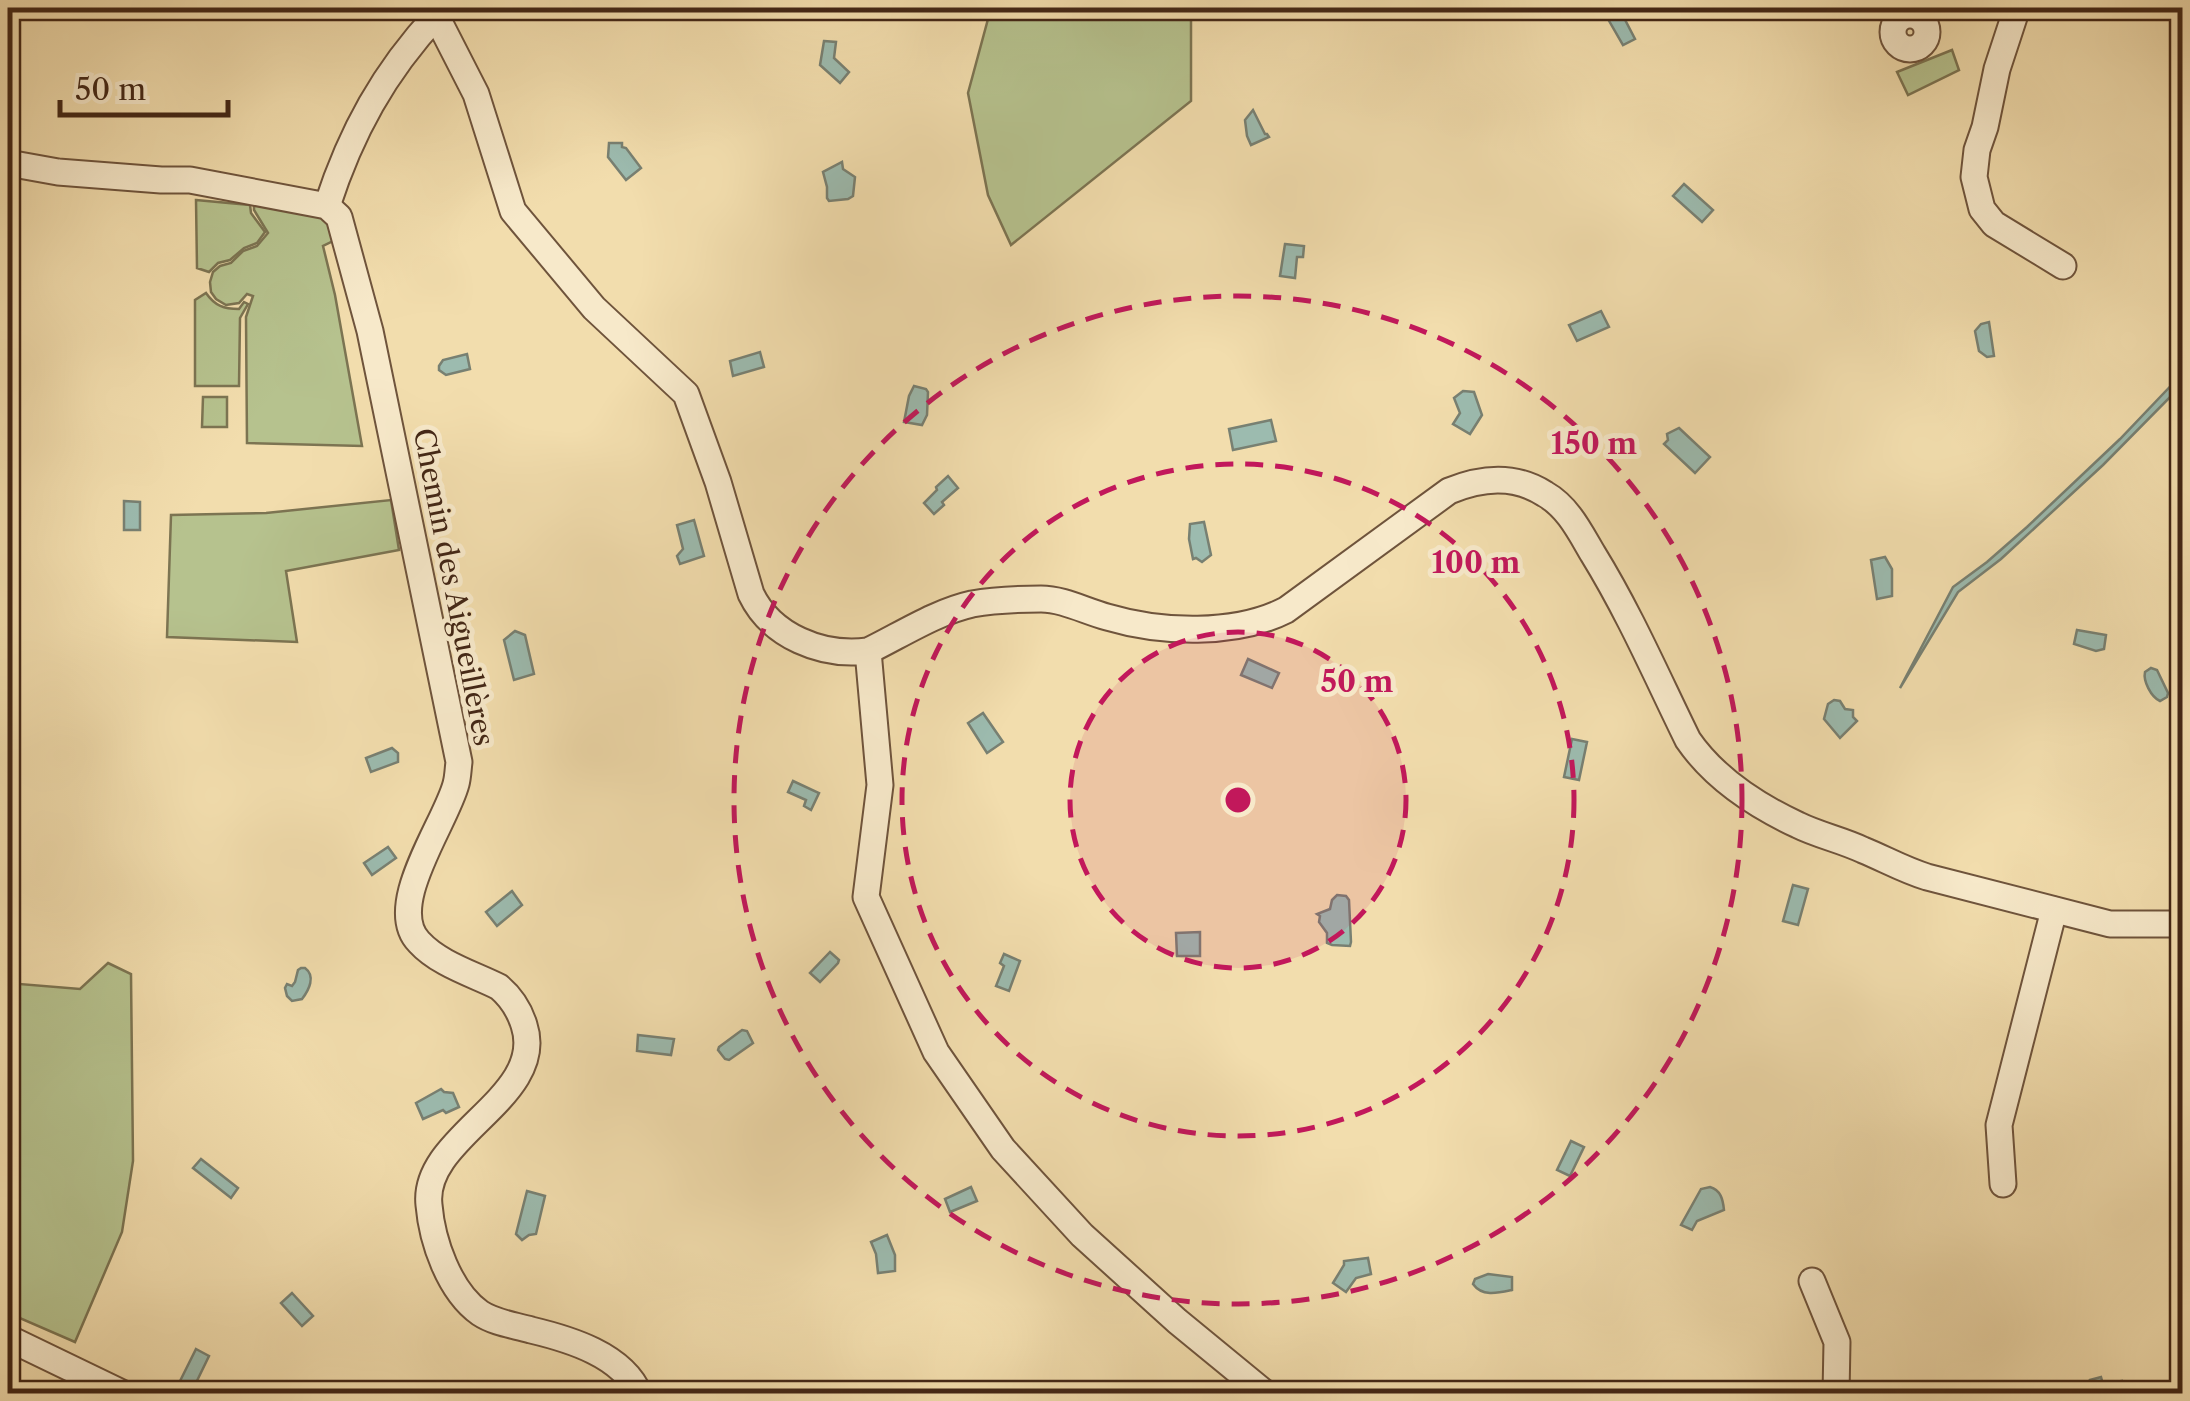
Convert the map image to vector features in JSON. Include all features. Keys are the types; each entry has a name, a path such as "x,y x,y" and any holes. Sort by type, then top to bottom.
{"street":[{"path":"2017,8 1997,70 1974,177 1982,210 1994,224 2063,266"},
{"path":"8,163 58,172 190,180 327,206 375,93 434,11 476,94 513,211 594,308 686,394 759,610 772,625 817,647 842,652 868,651 946,613 972,604 1000,601 1054,600 1109,618 1166,629 1196,630 1259,620 1286,610 1449,491 1507,479 1544,493 1573,521 1619,596 1688,740 1700,756 1746,796 1800,826 1865,850 1901,869 2110,924 2182,924"},
{"name":"Chemin des Aigueillères","path":"327,206 339,217 370,330 459,762 451,800 418,869 410,896 410,925 414,938 431,953 507,994 527,1033 520,1074 436,1169 429,1187 428,1206 435,1236 445,1266 466,1302 492,1320 593,1351 624,1370 640,1394"},
{"path":"868,651 880,786 866,897 936,1052 1003,1149 1082,1235 1266,1394"},
{"path":"2002,1184 1999,1125 2054,910"},
{"path":"1812,1281 1837,1342 1836,1394"},
{"path":"8,1338 124,1394"}],"green space":[{"path":"991,8 1191,8 1191,101 1011,245 988,195 968,93"},
{"path":"1952,50 1959,70 1908,95 1897,72"},
{"path":"196,200 250,205 251,213 265,232 257,243 218,263 209,272 197,268"},
{"path":"254,204 328,215 335,240 323,246 362,446 247,443 246,317 253,296 247,294 239,303 226,305 211,292 210,282 220,266 257,246 268,233"},
{"path":"206,293 224,307 239,309 244,302 248,304 240,318 239,386 195,386 195,300"},
{"path":"203,397 227,397 227,427 202,427"},
{"path":"391,500 399,550 286,571 297,642 167,637 171,515 266,513"},
{"path":"108,963 131,974 133,1161 122,1232 75,1342 8,1313 8,983 80,989"}],"shaded area":[{"path":"1621,12 1635,39 1623,45 1608,19"},
{"path":"824,41 836,42 834,58 849,72 840,83 820,65"},
{"path":"1253,110 1269,137 1251,145 1245,120"},
{"path":"609,143 622,143 641,168 626,180 608,157"},
{"path":"842,162 843,169 855,177 853,196 829,201 823,172"},
{"path":"1684,184 1713,210 1702,222 1673,196"},
{"path":"1285,244 1304,246 1303,257 1297,257 1295,278 1280,276"},
{"path":"1601,311 1609,327 1577,341 1569,325"},
{"path":"1989,322 1994,356 1987,357 1979,351 1975,331"},
{"path":"760,352 764,367 733,376 730,361"},
{"path":"467,354 470,369 446,375 439,370 443,360"},
{"path":"2182,374 2182,385 2103,465 2001,559 1958,592 1900,688 1953,587 2027,527"},
{"path":"914,386 928,392 927,415 922,425 904,422"},
{"path":"1463,391 1474,392 1482,415 1470,434 1453,424 1460,413 1454,398"},
{"path":"1271,420 1276,441 1233,450 1229,429"},
{"path":"1679,428 1710,457 1695,473 1664,444 1667,434"},
{"path":"948,476 958,488 934,514 924,503"},
{"path":"124,501 140,502 140,530 124,530"},
{"path":"694,520 704,556 680,564 677,556 683,549 677,525"},
{"path":"1204,522 1211,555 1202,562 1193,559 1189,539 1190,524"},
{"path":"1885,557 1892,569 1892,596 1877,599 1871,560"},
{"path":"2077,630 2106,635 2104,649 2096,651 2074,644"},
{"path":"515,631 525,635 534,674 514,680 504,640"},
{"path":"1248,659 1279,673 1272,688 1241,675"},
{"path":"2157,670 2168,693 2160,701 2145,680 2145,672"},
{"path":"1834,700 1853,710 1857,721 1840,738 1824,719 1828,704"},
{"path":"983,713 1003,742 987,753 968,723"},
{"path":"1572,739 1587,742 1579,780 1564,777"},
{"path":"392,748 398,753 398,762 371,772 366,758"},
{"path":"793,781 819,793 811,810 804,806 806,800 788,792"},
{"path":"388,847 396,858 372,875 364,863"},
{"path":"1793,885 1808,889 1798,925 1783,921"},
{"path":"512,891 522,905 497,926 486,912"},
{"path":"1337,895 1349,900 1350,946 1327,943 1327,933 1319,922 1317,914 1330,909"},
{"path":"1200,932 1200,956 1177,956 1176,933"},
{"path":"830,952 838,963 820,982 810,973"},
{"path":"1004,954 1020,961 1009,991 996,986"},
{"path":"301,968 308,971 310,983 302,999 292,1001 285,988 287,984 292,986"},
{"path":"742,1030 747,1031 753,1043 725,1059 719,1047"},
{"path":"638,1035 674,1039 671,1055 637,1051"},
{"path":"441,1089 453,1093 459,1107 423,1119 416,1103"},
{"path":"1571,1141 1584,1147 1570,1176 1557,1170"},
{"path":"201,1159 238,1188 231,1198 193,1168"},
{"path":"971,1187 977,1201 950,1212 945,1199"},
{"path":"1710,1187 1719,1193 1724,1210 1697,1221 1692,1230 1681,1225 1701,1189"},
{"path":"527,1191 545,1196 536,1234 522,1240 516,1234"},
{"path":"887,1235 895,1255 895,1271 878,1273 871,1242"},
{"path":"1368,1258 1371,1274 1356,1278 1346,1292 1333,1283 1344,1261"},
{"path":"1488,1274 1512,1277 1512,1290 1491,1293 1473,1284 1475,1279"},
{"path":"292,1293 313,1316 302,1326 281,1303"},
{"path":"196,1349 209,1356 194,1387 180,1381"},
{"path":"2101,1377 2103,1384 2122,1381 2125,1393 2093,1393 2090,1380"}]}
